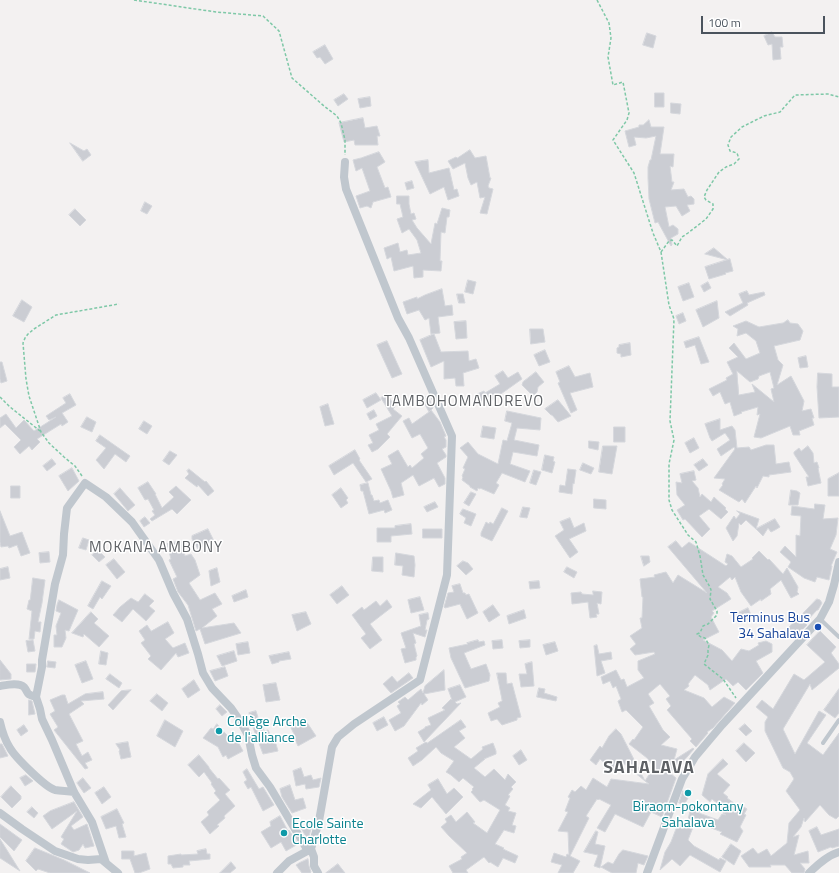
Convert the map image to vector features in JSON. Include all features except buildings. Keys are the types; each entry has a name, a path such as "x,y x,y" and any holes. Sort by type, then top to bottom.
{"street":[{"path":"277,873 289,861 309,850 319,821 332,747 338,737 354,724 420,680 447,575 452,436 409,338 398,318 346,189 344,177 345,162"},
{"path":"106,863 92,822 74,792 42,719 36,697 55,584 63,555 67,508 85,483 106,497 132,522 159,560 173,593 187,619 203,673 212,688 231,708 240,721 248,735 256,768 270,787 314,857 314,866 318,873"},
{"path":"648,873 682,779 695,757 722,725 820,618 834,585 839,562"},
{"path":"0,686 8,684 24,686 31,696 36,697"},
{"path":"0,722 2,731 10,748 22,763 54,790 74,792"},
{"path":"0,813 55,851 78,859 101,859 118,873"},
{"path":"809,873 819,864 835,853 839,852"}],"lane":[{"path":"820,618 839,637"},
{"path":"823,743 839,720"}],"path":[{"path":"134,0 216,12 262,16 278,31 292,78 337,116 342,123 345,140 345,162"},
{"path":"597,0 608,23 611,38 608,57 613,85 623,82 630,113 613,140 634,173 653,233 661,252 669,305 674,319 670,421 674,440 669,464 669,500 672,510 688,535 696,542 703,575 710,587 710,598 717,611 717,614 708,624 703,626 697,634 701,638 705,638 709,645 708,655 704,664 723,679 741,704"},
{"path":"661,252 668,240 672,240 677,246 682,236 706,219 713,209 713,204 704,197 719,172 726,166 734,164 740,159 737,154 730,151 728,145 731,137 742,127 764,116 780,112 795,95 828,94 839,97"},
{"path":"41,432 29,396 26,379 23,343 25,338 34,329 56,315 120,304"},
{"path":"0,397 41,432 49,443 75,466 80,472 85,483"}],"place":[{"name":"Terminus Bus 34 Sahalava","path":"818,627"},
{"name":"Collège Arche de l'alliance","path":"219,731"},
{"name":"Biraom-pokontany Sahalava","path":"688,793"},
{"name":"Ecole Sainte Charlotte","path":"284,833"}],"district":[{"name":"TAMBOHOMANDREVO","path":"464,402"},
{"name":"MOKANA AMBONY","path":"156,548"},
{"name":"SAHALAVA","path":"649,769"}]}
